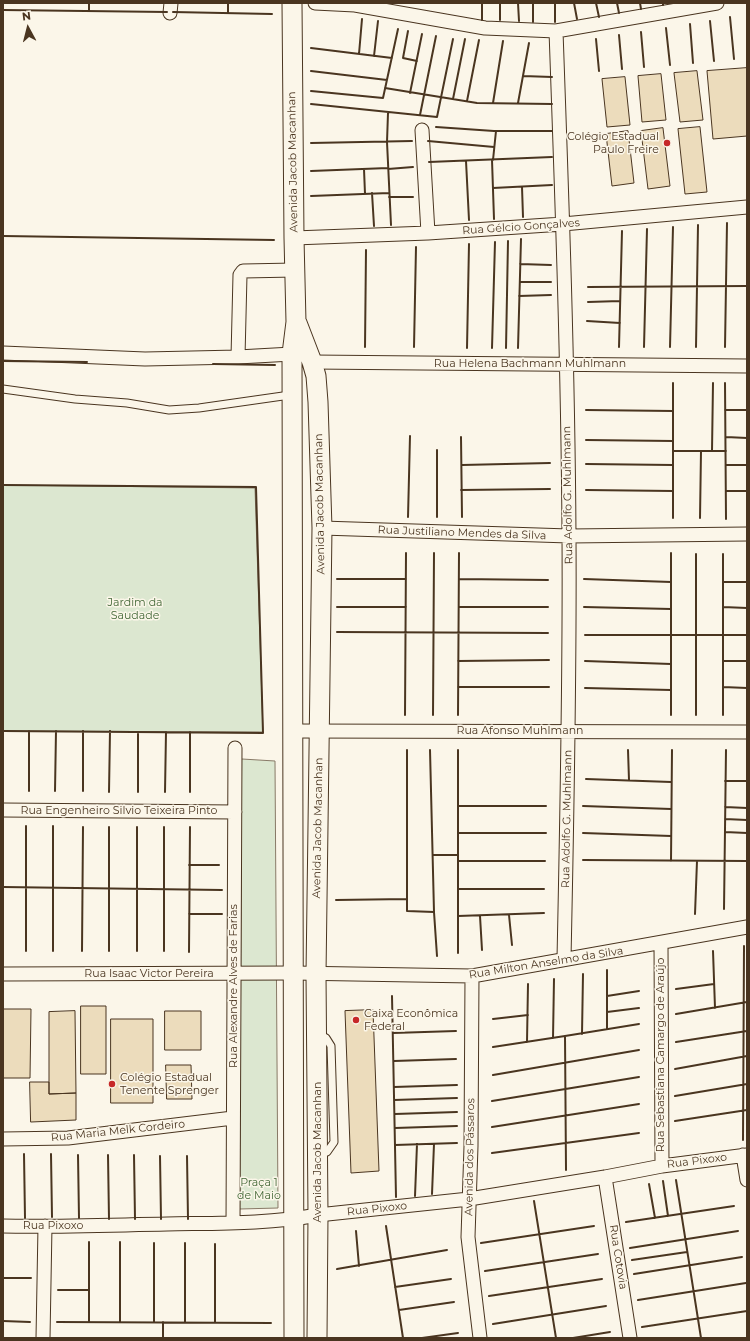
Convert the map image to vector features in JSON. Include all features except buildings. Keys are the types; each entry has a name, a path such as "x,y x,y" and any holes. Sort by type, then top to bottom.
{"main road":[{"name":"Avenida Jacob Macanhan","path":"292,3 296,322 292,354 295,1219 294,1338"},
{"name":"Avenida Jacob Macanhan","path":"296,322 316,376 322,528 316,974 318,1156 317,1338"},
{"path":"292,390 304,369 312,362"}],"street":[{"path":"315,3 355,4 414,9 484,28 556,31 717,3"},
{"name":"Rua Adolfo G. Muhlmann","path":"556,31 567,364 569,536 569,732 564,959"},
{"path":"422,130 428,233"},
{"name":"Rua Gélcio Gonçalves","path":"294,238 428,233 563,224 747,208"},
{"path":"238,357 240,275 243,271 295,270"},
{"path":"3,353 145,358 238,357 292,354"},
{"name":"Rua Helena Bachmann Muhlmann","path":"312,362 747,366"},
{"name":"Rua Justiliano Mendes da Silva","path":"322,528 569,536 747,534"},
{"name":"Rua Afonso Muhlmann","path":"293,731 747,732"},
{"name":"Rua Alexandre Alves de Farias","path":"233,1223 235,748"},
{"name":"Rua Engenheiro Silvio Teixeira Pinto","path":"3,810 235,812"},
{"name":"Rua Milton Anselmo da Silva","path":"294,973 472,976 564,959 661,944 747,927"},
{"name":"Rua Sebastiana Camargo de Araújo","path":"661,944 662,1166"},
{"name":"Rua Isaac Victor Pereira","path":"3,974 294,973"},
{"name":"Avenida dos Pássaros","path":"472,976 471,1138 468,1237 480,1338"},
{"name":"Rua Maria Melk Cordeiro","path":"3,1138 68,1138 233,1118"},
{"path":"745,1155 747,1180"},
{"name":"Rua Pixoxo","path":"3,1226 233,1223 295,1219 318,1215 469,1199 605,1177 662,1166 745,1155"},
{"name":"Rua Cotovia","path":"605,1177 630,1338"},
{"path":"43,1338 45,1226"}],"lane":[{"path":"3,389 75,399 127,403 169,410 198,408 292,390"}],"green space":[{"name":"Jardim da Saudade","path":"3,485 255,488 263,732 3,731"},
{"name":"Praça 1 de Maio","path":"242,759 275,761 278,1208 240,1209"}],"wall":[{"path":"89,3 89,11"},
{"path":"228,3 228,13"},
{"path":"482,3 482,20"},
{"path":"500,3 500,20"},
{"path":"518,3 519,21"},
{"path":"533,3 533,22"},
{"path":"555,3 555,22"},
{"path":"574,3 577,19"},
{"path":"596,3 599,17"},
{"path":"617,3 619,13"},
{"path":"640,3 641,9"},
{"path":"3,10 167,12"},
{"path":"173,12 272,14"},
{"path":"730,17 734,59"},
{"path":"359,54 362,19"},
{"path":"374,56 378,21"},
{"path":"710,21 714,61"},
{"path":"690,24 693,63"},
{"path":"666,28 670,65"},
{"path":"311,91 383,98 398,29"},
{"path":"408,31 403,58 417,61"},
{"path":"641,32 644,67"},
{"path":"410,93 422,34"},
{"path":"619,35 622,69"},
{"path":"420,115 436,36"},
{"path":"311,104 437,117 453,39"},
{"path":"453,99 465,39"},
{"path":"596,39 599,71"},
{"path":"467,101 479,40"},
{"path":"493,103 503,41"},
{"path":"518,103 529,43"},
{"path":"311,48 392,58"},
{"path":"311,71 387,80"},
{"path":"523,76 552,77"},
{"path":"385,88 477,103 552,104"},
{"path":"388,113 387,142 391,225"},
{"path":"436,127 494,131 552,131"},
{"path":"493,160 496,131"},
{"path":"311,143 412,141"},
{"path":"428,141 494,147"},
{"path":"429,162 552,157"},
{"path":"492,160 494,219"},
{"path":"466,161 469,220"},
{"path":"388,169 413,167"},
{"path":"311,171 388,168"},
{"path":"364,169 365,194"},
{"path":"493,188 552,185"},
{"path":"522,187 523,217"},
{"path":"372,193 374,226"},
{"path":"311,196 389,193"},
{"path":"389,197 413,197"},
{"path":"725,347 727,223"},
{"path":"696,347 698,225"},
{"path":"670,347 673,227"},
{"path":"644,347 647,229"},
{"path":"619,347 622,231"},
{"path":"3,236 274,240"},
{"path":"518,348 521,239"},
{"path":"506,348 508,241"},
{"path":"492,348 495,242"},
{"path":"467,348 469,244"},
{"path":"414,347 416,247"},
{"path":"365,347 366,250"},
{"path":"520,264 551,265"},
{"path":"520,282 551,282"},
{"path":"588,287 747,286"},
{"path":"519,296 551,295"},
{"path":"588,302 620,301"},
{"path":"587,321 620,323"},
{"path":"3,361 87,362"},
{"path":"213,364 275,365"},
{"path":"673,383 673,518"},
{"path":"712,451 713,383"},
{"path":"725,383 726,519"},
{"path":"586,410 673,411"},
{"path":"725,410 747,410"},
{"path":"408,517 410,436"},
{"path":"461,437 462,517"},
{"path":"726,437 747,438"},
{"path":"586,440 673,441"},
{"path":"437,450 437,517"},
{"path":"673,451 726,451"},
{"path":"700,518 701,451"},
{"path":"462,465 550,463"},
{"path":"586,464 673,465"},
{"path":"726,465 747,465"},
{"path":"3,485 256,487 263,733 3,731"},
{"path":"461,490 550,489"},
{"path":"586,490 673,491"},
{"path":"726,491 747,491"},
{"path":"405,715 406,553"},
{"path":"433,715 434,553"},
{"path":"458,715 459,553"},
{"path":"671,553 671,715"},
{"path":"696,554 696,715"},
{"path":"723,554 723,715"},
{"path":"337,579 406,579"},
{"path":"459,579 548,580"},
{"path":"584,579 671,582"},
{"path":"723,582 747,582"},
{"path":"337,607 406,607"},
{"path":"459,607 548,607"},
{"path":"584,607 671,609"},
{"path":"723,607 747,608"},
{"path":"337,632 548,633"},
{"path":"585,635 747,635"},
{"path":"458,661 549,660"},
{"path":"585,661 671,664"},
{"path":"723,661 747,661"},
{"path":"458,687 549,687"},
{"path":"723,687 747,688"},
{"path":"585,688 671,690"},
{"path":"29,731 29,791"},
{"path":"55,791 56,731"},
{"path":"83,731 83,791"},
{"path":"109,792 110,731"},
{"path":"138,732 138,792"},
{"path":"165,792 166,732"},
{"path":"190,732 190,792"},
{"path":"407,750 407,911 434,912"},
{"path":"430,750 434,912 437,956"},
{"path":"458,750 458,953"},
{"path":"628,750 629,780"},
{"path":"671,861 672,750"},
{"path":"724,909 726,750"},
{"path":"586,779 671,782"},
{"path":"725,781 747,781"},
{"path":"458,806 546,806"},
{"path":"583,806 671,809"},
{"path":"725,807 747,808"},
{"path":"725,819 747,820"},
{"path":"26,826 26,951"},
{"path":"53,826 53,951"},
{"path":"82,951 83,827"},
{"path":"109,827 109,951"},
{"path":"137,827 137,951"},
{"path":"164,827 164,951"},
{"path":"189,952 190,827"},
{"path":"725,832 747,833"},
{"path":"458,833 546,833"},
{"path":"583,833 671,836"},
{"path":"433,855 458,855"},
{"path":"583,860 747,861"},
{"path":"458,861 545,861"},
{"path":"695,914 697,861"},
{"path":"189,865 219,865"},
{"path":"3,887 222,890"},
{"path":"458,889 544,889"},
{"path":"336,900 407,899"},
{"path":"458,916 544,913"},
{"path":"189,914 222,914"},
{"path":"509,915 512,945"},
{"path":"480,916 482,950"},
{"path":"743,1140 744,946"},
{"path":"713,951 715,1008"},
{"path":"607,970 607,1029"},
{"path":"582,1034 583,974"},
{"path":"553,1038 554,979"},
{"path":"527,1042 528,984"},
{"path":"676,989 714,984"},
{"path":"607,996 639,991"},
{"path":"392,996 396,1197"},
{"path":"676,1014 747,1002"},
{"path":"607,1012 639,1008"},
{"path":"493,1019 528,1015"},
{"path":"493,1047 639,1024"},
{"path":"393,1033 456,1031"},
{"path":"676,1042 747,1031"},
{"path":"565,1036 566,1170"},
{"path":"493,1075 639,1050"},
{"path":"675,1069 747,1056"},
{"path":"394,1061 456,1059"},
{"path":"492,1101 639,1077"},
{"path":"675,1096 747,1084"},
{"path":"394,1087 457,1085"},
{"path":"394,1100 457,1098"},
{"path":"492,1127 639,1104"},
{"path":"675,1121 747,1110"},
{"path":"395,1114 457,1112"},
{"path":"395,1128 457,1126"},
{"path":"492,1153 639,1133"},
{"path":"395,1145 457,1143"},
{"path":"415,1196 417,1144"},
{"path":"432,1194 434,1144"},
{"path":"24,1154 25,1218"},
{"path":"51,1154 52,1217"},
{"path":"78,1155 79,1218"},
{"path":"108,1155 109,1219"},
{"path":"134,1155 135,1219"},
{"path":"160,1156 161,1219"},
{"path":"187,1156 188,1219"},
{"path":"676,1180 701,1338"},
{"path":"663,1181 668,1216"},
{"path":"649,1184 655,1218"},
{"path":"534,1201 556,1338"},
{"path":"626,1222 734,1206"},
{"path":"386,1226 403,1338"},
{"path":"481,1243 594,1226"},
{"path":"356,1231 359,1266"},
{"path":"630,1248 738,1231"},
{"path":"89,1242 89,1322"},
{"path":"120,1242 120,1322"},
{"path":"154,1243 154,1322"},
{"path":"185,1243 185,1322"},
{"path":"215,1244 215,1322"},
{"path":"337,1269 447,1250"},
{"path":"632,1260 687,1252"},
{"path":"485,1271 598,1254"},
{"path":"634,1274 742,1257"},
{"path":"3,1278 31,1278"},
{"path":"395,1287 451,1279"},
{"path":"489,1296 602,1279"},
{"path":"638,1300 746,1283"},
{"path":"58,1290 89,1290"},
{"path":"399,1310 454,1302"},
{"path":"493,1324 606,1306"},
{"path":"642,1327 747,1311"},
{"path":"3,1321 30,1322"},
{"path":"57,1322 271,1323"},
{"path":"163,1322 163,1338"},
{"path":"573,1338 610,1332"},
{"path":"422,1338 458,1333"}],"place":[{"name":"Colégio Estadual Paulo Freire","path":"667,143"},
{"name":"Caixa Econômica Federal","path":"356,1020"},
{"name":"Colégio Estadual Tenente Sprenger","path":"112,1084"}]}
